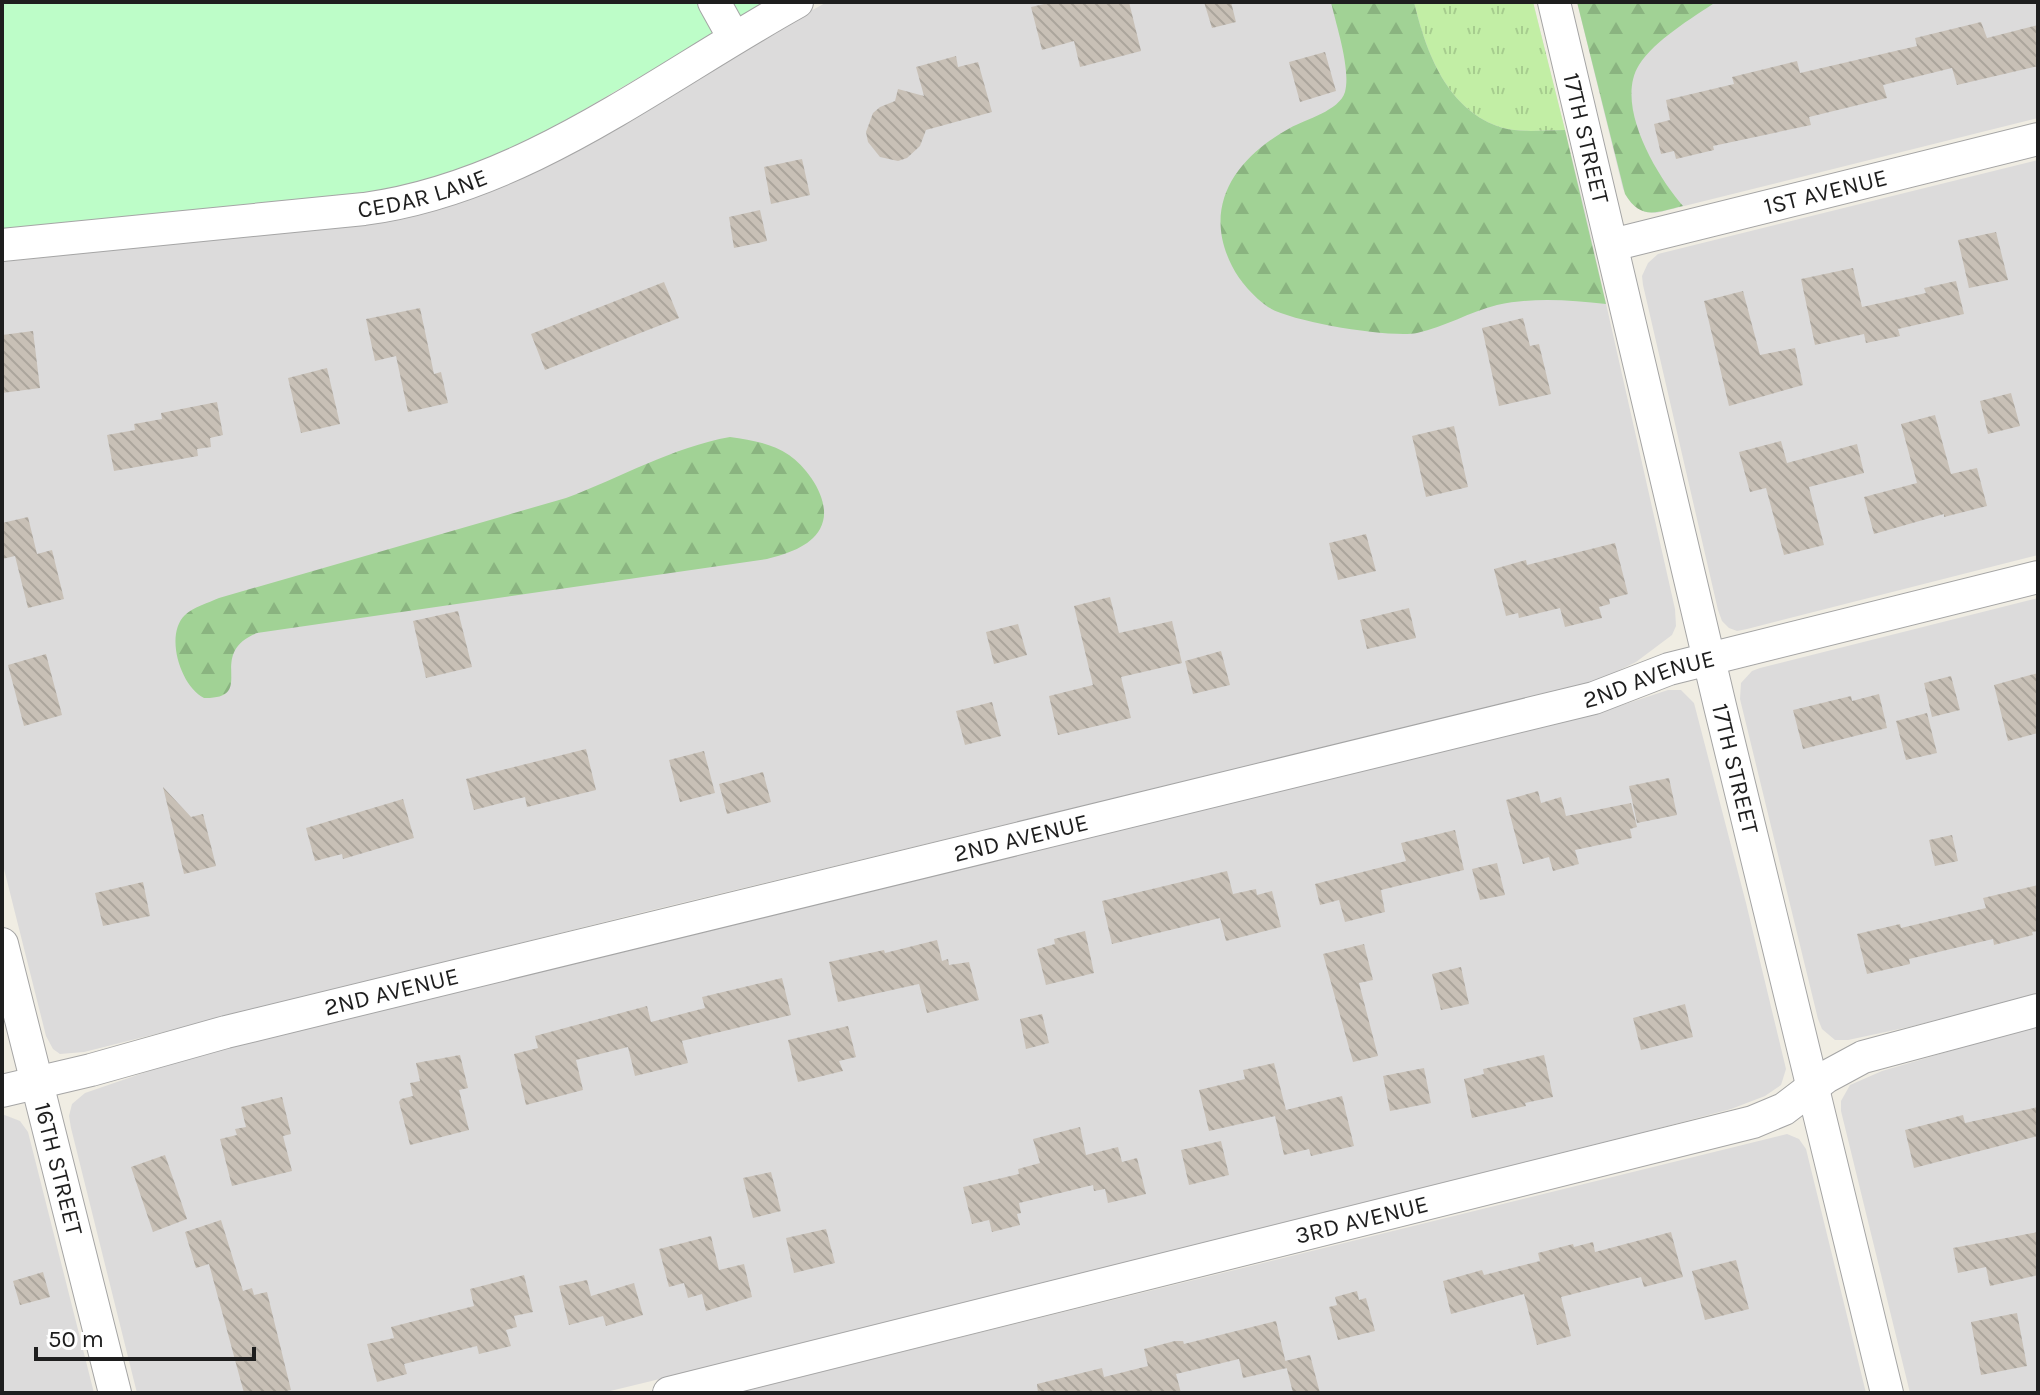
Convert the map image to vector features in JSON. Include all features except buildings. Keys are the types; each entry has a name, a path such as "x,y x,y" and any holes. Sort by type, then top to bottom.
{"street":[{"path":"714,2 734,38"},
{"name":"CEDAR LANE","path":"2,245 364,209 433,195 500,171 543,150 797,2"},
{"name":"17TH STREET","path":"1554,2 1887,1393"},
{"name":"1ST AVENUE","path":"1612,245 2038,139"},
{"name":"2ND AVENUE","path":"2,1091 202,1037 1594,698 1657,672 2038,577"},
{"name":"16TH STREET","path":"2,944 115,1393"},
{"name":"3RD AVENUE","path":"669,1393 1731,1128 1775,1114 1837,1070 1863,1057 2038,1010"}],"shaded area":[{"path":"827,2 1533,2 1586,215 1675,609 1676,626 1672,635 1636,662 1593,683 644,912 84,1052 60,1054 53,1049 46,1036 2,861 2,262 368,223 453,204 481,194"},
{"path":"1577,2 2038,2 2038,118 1656,213 1645,212 1631,203 1623,189"},
{"path":"2038,160 2038,555 1747,629 1737,631 1729,628 1718,610 1643,285 1642,276 1648,263 1658,254"},
{"path":"2038,598 2038,994 1909,1027 1835,1040 1822,1029 1818,1019 1740,699 1741,683 1752,671 1760,668"},
{"path":"1668,690 1681,690 1694,703 1786,1069 1781,1085 1765,1096 1731,1109 1615,1140 602,1393 137,1393 71,1128 69,1116 72,1104 85,1093 207,1051 1604,711"},
{"path":"2038,1025 2038,1393 1910,1393 1841,1101 1850,1085 1882,1071"},
{"path":"2,1114 20,1121 28,1132 94,1393 2,1393"},
{"path":"1787,1134 1799,1139 1806,1149 1866,1393 735,1393"}],"green space":[{"path":"2,2 768,2 544,133 448,176 378,193 2,230"},
{"path":"1331,2 1414,2 1425,40 1442,77 1467,108 1484,120 1510,130 1565,130 1606,304 1552,300 1511,302 1417,333 1404,334 1364,331 1297,318 1268,307 1248,289 1232,266 1223,244 1223,203 1240,168 1254,153 1290,128 1329,109 1342,99 1346,71"},
{"path":"1414,2 1533,2 1565,130 1510,130 1484,120 1467,108 1453,94 1433,59"},
{"path":"1577,2 1716,2 1654,47 1639,65 1633,81 1632,100 1642,139 1662,177 1683,206 1657,212 1644,211 1631,203 1625,194"},
{"path":"730,437 782,451 797,461 811,478 822,498 824,519 810,541 767,559 257,633 242,642 234,652 231,683 228,691 220,696 204,698 188,683 182,672 176,647 179,624 188,612 201,605 566,498 667,455"}]}
